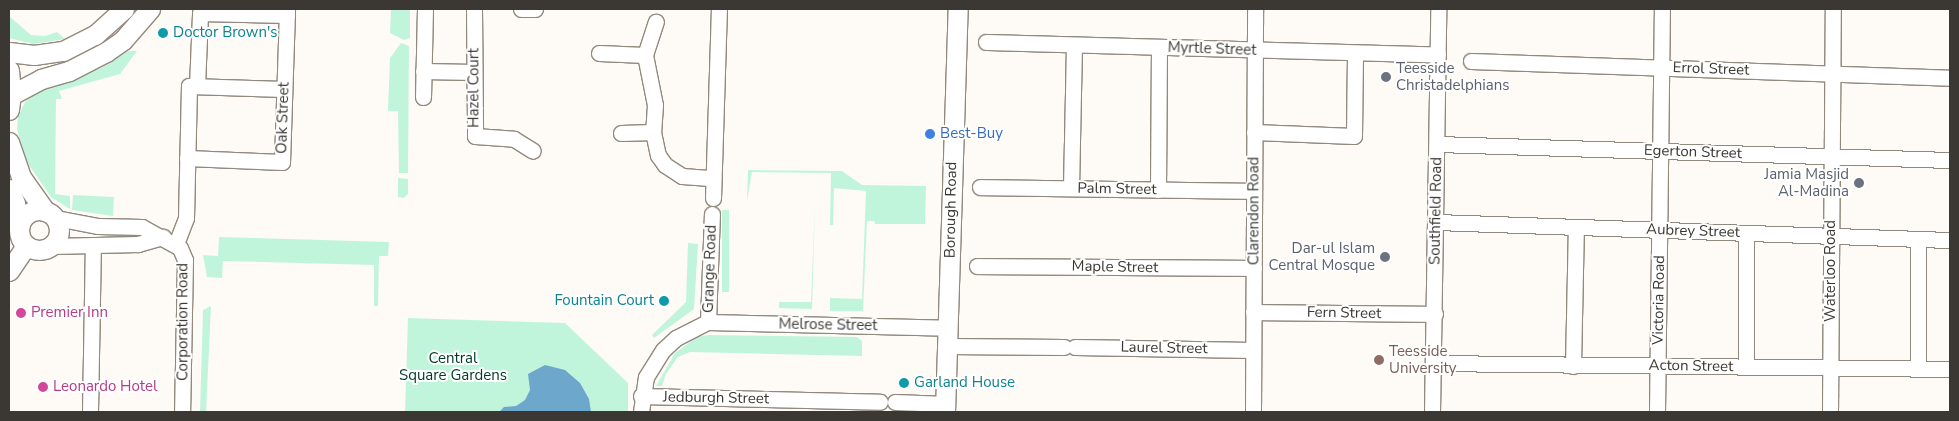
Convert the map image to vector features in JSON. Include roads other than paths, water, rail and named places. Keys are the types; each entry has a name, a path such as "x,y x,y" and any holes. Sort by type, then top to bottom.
{"street":[{"path":"9,52 34,55 71,48 95,35 124,9"},
{"path":"10,103 41,79 69,71 106,52 123,40 150,9"},
{"path":"423,96 425,9"},
{"name":"Hazel Court","path":"474,9 475,136 514,138 532,152"},
{"path":"521,9 535,9"},
{"path":"712,198 719,9"},
{"name":"Borough Road","path":"946,408 958,9"},
{"name":"Clarendon Road","path":"1252,412 1255,9"},
{"name":"Southfield Road","path":"1432,412 1435,314 1438,9"},
{"name":"Victoria Road","path":"1657,412 1662,9"},
{"name":"Waterloo Road","path":"1830,412 1833,9"},
{"name":"Corporation Road","path":"182,412 185,260 169,240 186,218 188,158 200,13 287,12"},
{"name":"Oak Street","path":"188,158 282,162 287,12"},
{"path":"656,22 645,55 656,114 653,132 658,155 673,171 682,176 713,178"},
{"name":"Myrtle Street","path":"986,42 1438,56"},
{"path":"1071,188 1074,45"},
{"path":"1158,190 1159,47"},
{"path":"599,53 645,55"},
{"path":"1254,132 1354,136 1355,54"},
{"name":"Errol Street","path":"1471,61 1950,78"},
{"path":"9,70 10,103"},
{"path":"423,72 474,72"},
{"path":"193,86 284,89"},
{"path":"621,133 653,132"},
{"path":"9,142 21,177 59,230 52,246"},
{"name":"Egerton Street","path":"1437,144 1950,160"},
{"name":"Palm Street","path":"980,187 1253,191"},
{"path":"9,189 16,203 19,228 26,246 39,251 52,246 138,244 169,240"},
{"name":"Grange Road","path":"641,412 641,396 646,377 663,350 676,338 708,322 712,214"},
{"path":"19,228 25,215 50,215 98,226 142,227 169,240"},
{"name":"Aubrey Street","path":"1436,222 1950,240"},
{"path":"1573,366 1576,227"},
{"path":"1746,233 1746,367"},
{"path":"1918,238 1918,369"},
{"path":"90,412 93,245"},
{"path":"9,271 26,246"},
{"name":"Maple Street","path":"977,266 1254,268"},
{"name":"Fern Street","path":"1253,312 1435,314"},
{"name":"Melrose Street","path":"708,322 947,337 1070,347"},
{"name":"Laurel Street","path":"1070,347 1253,350"},
{"name":"Acton Street","path":"1433,363 1950,370"},
{"name":"Jedburgh Street","path":"641,396 744,405 825,406 880,402"},
{"path":"895,402 946,408"}],"water":[{"path":"545,365 565,370 580,383 589,399 591,412 499,412 504,407 516,406 525,400 530,390 528,374"}],"place":[{"name":"Doctor Brown's","path":"163,33"},
{"name":"Teesside Christadelphians","path":"1386,77"},
{"name":"Best-Buy","path":"930,134"},
{"name":"Jamia Masjid Al-Madina","path":"1859,183"},
{"name":"Dar-ul Islam Central Mosque","path":"1385,257"},
{"name":"Fountain Court","path":"664,301"},
{"name":"Premier Inn","path":"21,313"},
{"name":"Teesside University","path":"1379,360"},
{"name":"Garland House","path":"904,383"},
{"name":"Leonardo Hotel","path":"43,387"}],"park label":[{"name":"Central Square Gardens","path":"453,366"}]}
